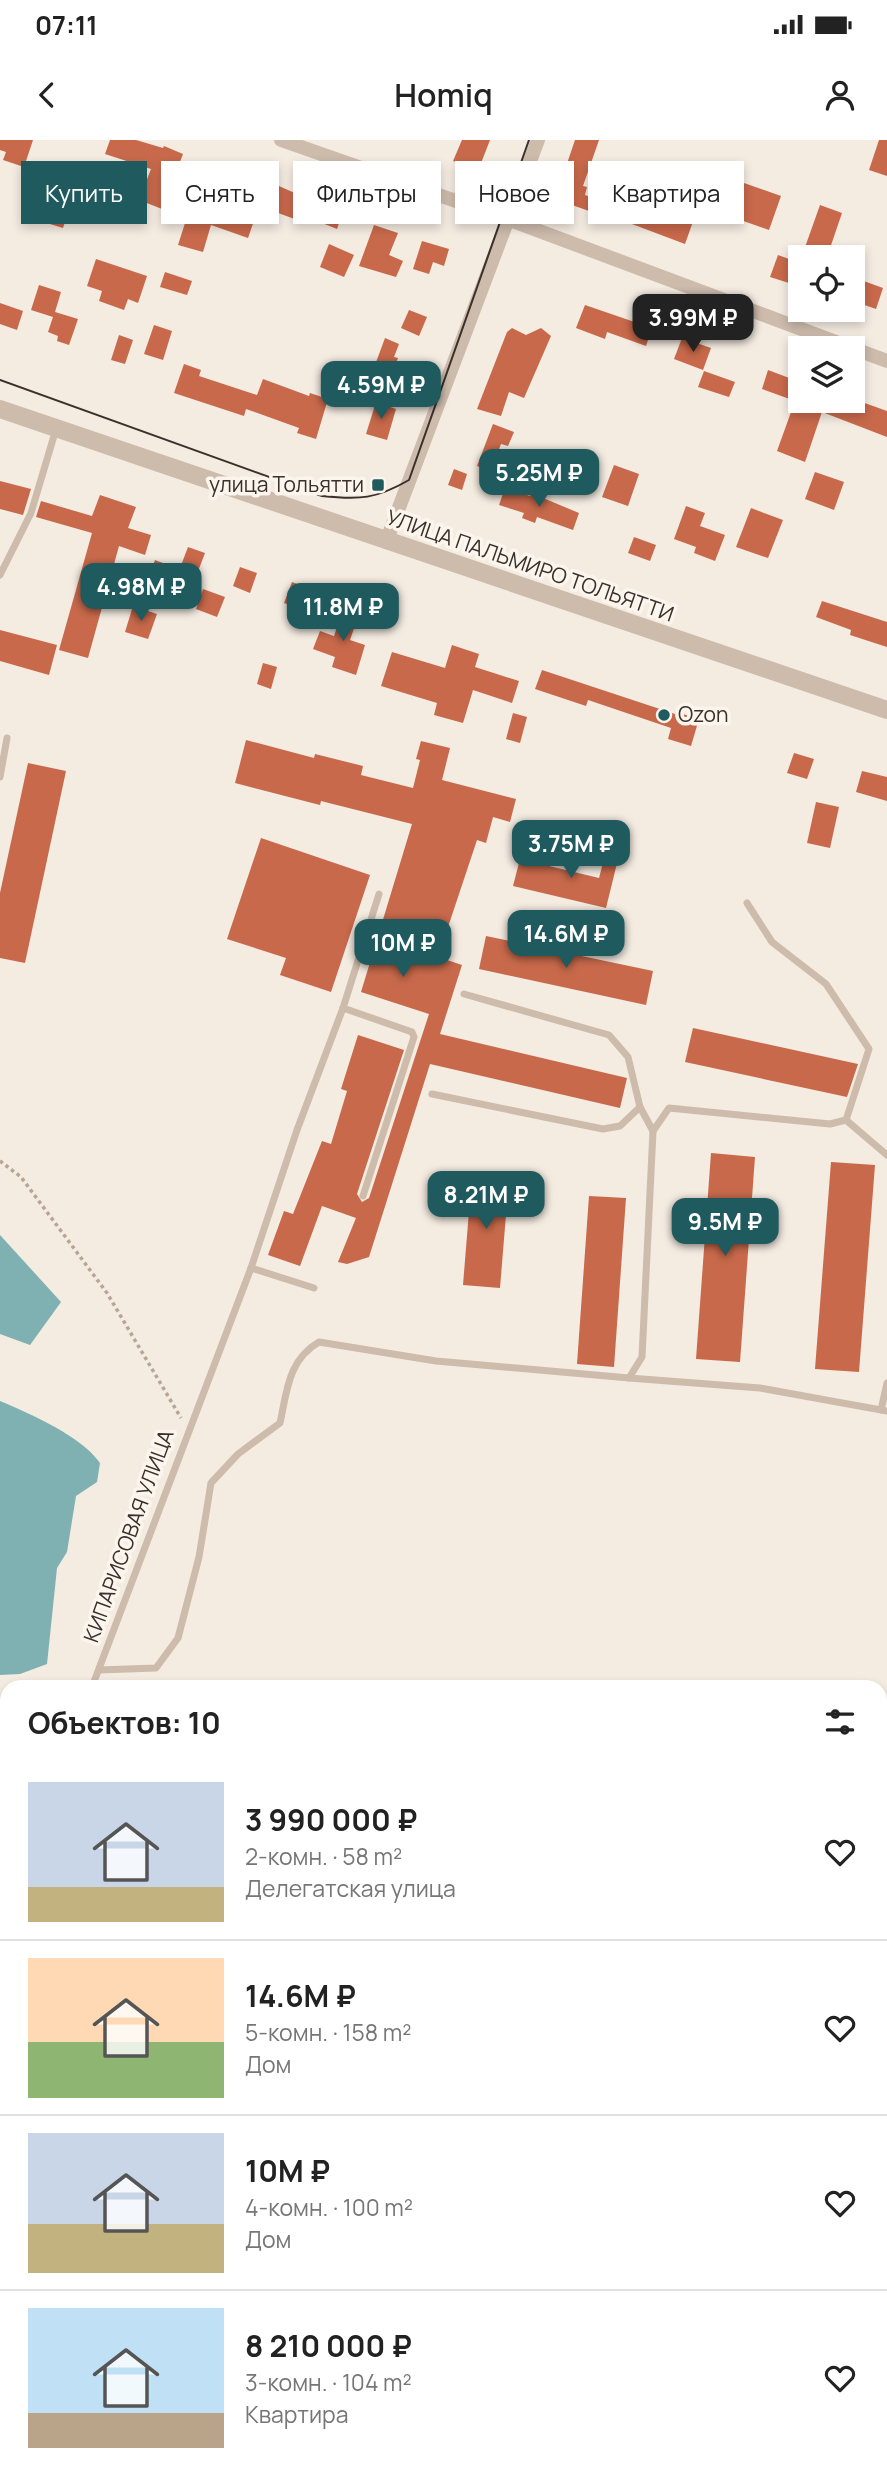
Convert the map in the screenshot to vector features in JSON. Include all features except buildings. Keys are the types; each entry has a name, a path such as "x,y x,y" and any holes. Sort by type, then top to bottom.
{"street":[{"path":"281,140 455,201"},
{"path":"531,161 538,140"},
{"path":"386,542 508,224"},
{"path":"521,224 820,336"},
{"path":"865,353 887,361"},
{"name":"УЛИЦА ПАЛЬМИРО ТОЛЬЯТТИ","path":"0,409 887,710"}],"lane":[{"path":"0,575 31,513 57,428"},
{"path":"0,777 7,738"},
{"path":"189,1432 251,1268 297,1130 343,1008 379,894"},
{"path":"747,903 772,942 825,984 869,1049 846,1120"},
{"path":"464,994 609,1035 628,1057 640,1107 653,1131 642,1357 629,1378"},
{"path":"343,1008 412,1032 414,1037 363,1196"},
{"path":"432,1094 604,1129 620,1126 640,1107"},
{"path":"653,1131 669,1108 830,1124 846,1120"},
{"path":"846,1120 887,1155"},
{"path":"251,1268 314,1288"},
{"path":"99,1670 156,1668 178,1638 199,1557 211,1483 238,1454 280,1423 290,1374 305,1350 319,1342 436,1361 761,1388 884,1411 887,1383"},
{"name":"КИПАРИСОВАЯ УЛИЦА","path":"95,1680 189,1432"}],"path":[{"name":"КИПАРИСОВАЯ УЛИЦА","path":"0,1161 22,1177 107,1293 189,1432"}],"water":[{"path":"0,1235 61,1302 30,1345 0,1334"},
{"path":"0,1401 68,1435 92,1453 100,1463 97,1482 76,1496 67,1552 57,1568 47,1664 20,1674 0,1675"}],"tram line":[{"path":"0,380 322,496 367,497 397,486 409,480 529,140"}],"place":[{"name":"улица Тольятти","path":"378,485"},
{"name":"Ozon","path":"664,715"}]}
